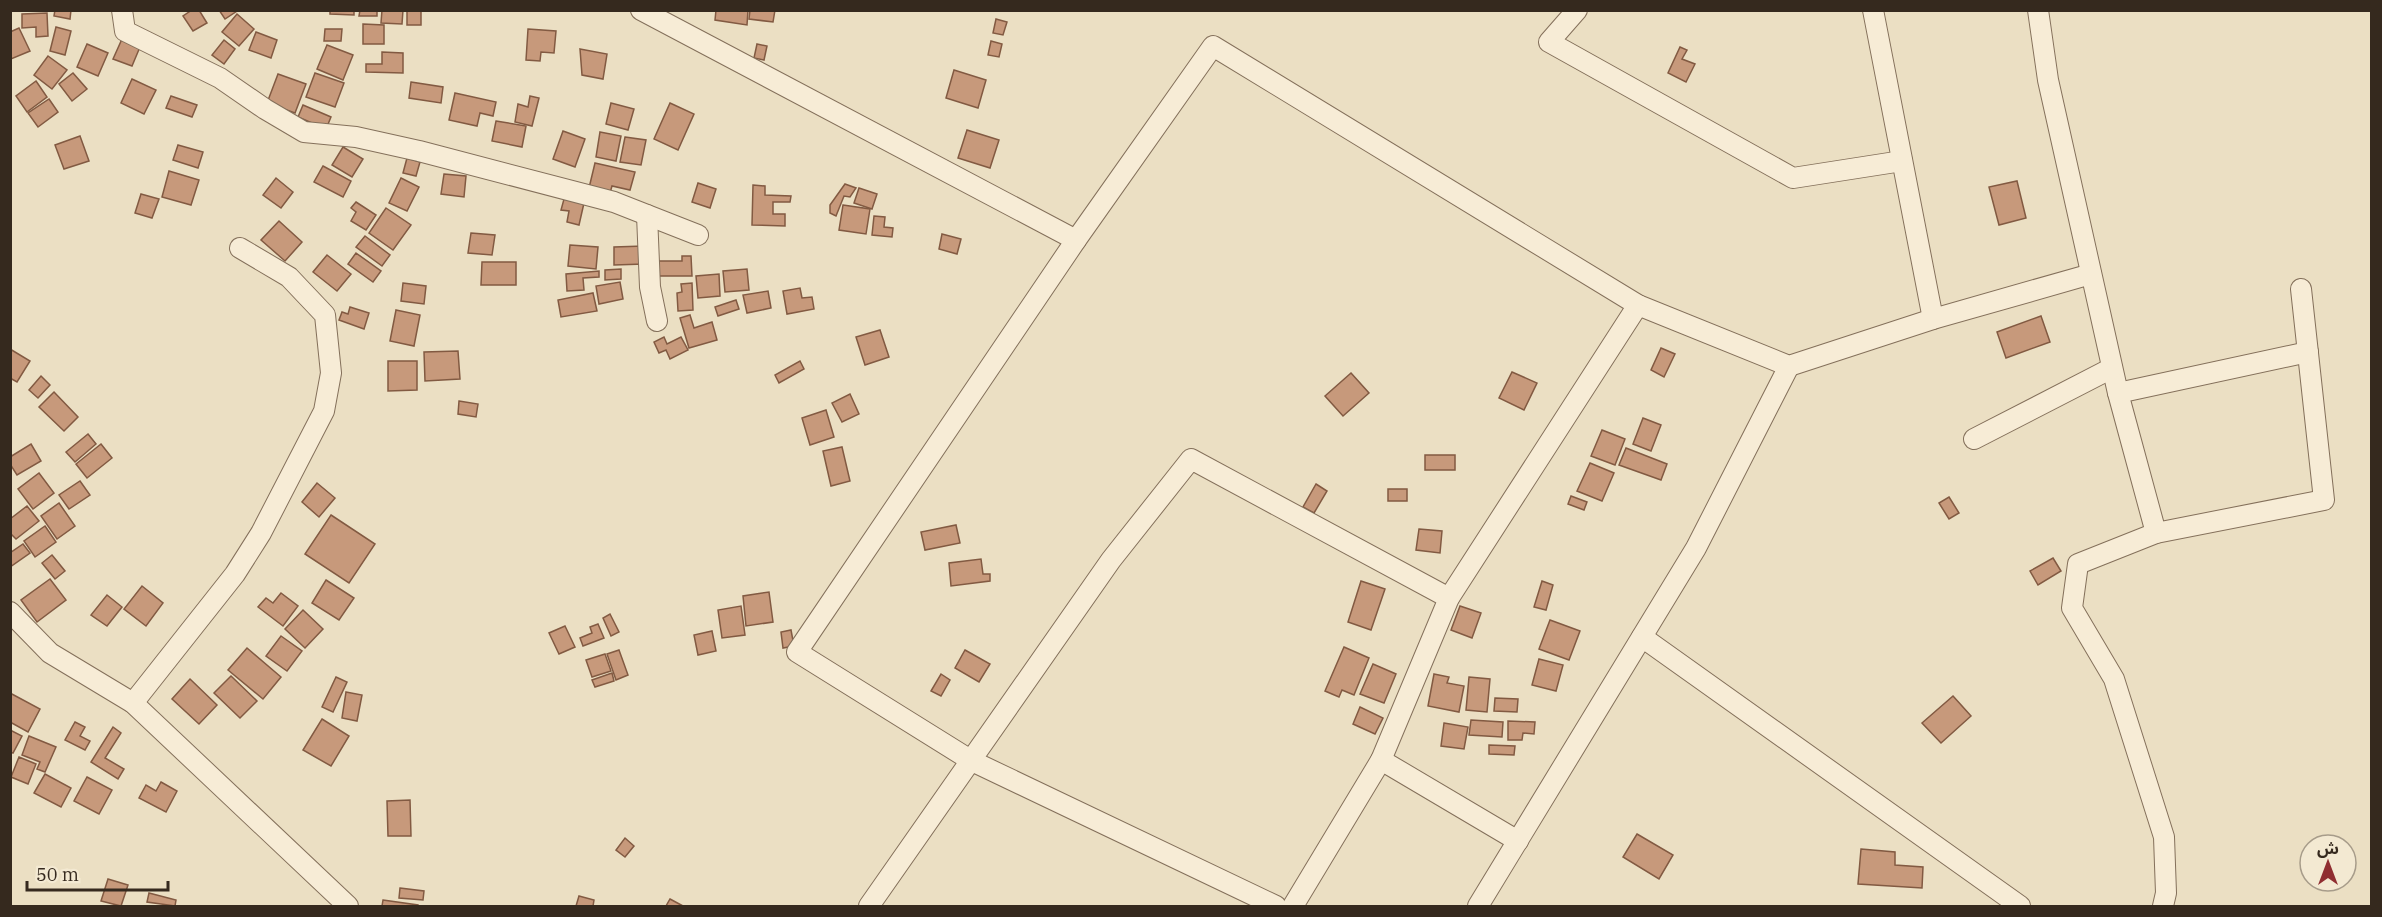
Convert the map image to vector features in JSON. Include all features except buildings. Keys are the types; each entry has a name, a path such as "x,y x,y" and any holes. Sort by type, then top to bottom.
{"street":[{"path":"122,10 125,32 220,78 304,132 356,137 419,151 614,202 698,235"},
{"path":"641,10 1076,240"},
{"path":"1577,10 1549,42 1793,178 1902,161"},
{"path":"1873,10 1933,319"},
{"path":"2038,10 2048,80 2112,368 2156,533"},
{"path":"1275,906 972,761 796,652 1076,240 1214,46 1638,305 1789,366 1933,319 2091,274"},
{"path":"647,215 650,287 657,321"},
{"path":"133,702 235,574 261,533 324,411 331,373 326,315 289,277 240,248"},
{"path":"2163,906 2166,893 2164,837 2114,679 2072,608 2078,564 2156,533 2324,500 2301,289"},
{"path":"1293,906 1381,760 1449,598 1638,305"},
{"path":"2118,393 2308,352"},
{"path":"1478,906 1696,548 1789,366"},
{"path":"1974,439 2112,368"},
{"path":"869,906 1111,560 1191,459 1449,598"},
{"path":"10,612 50,653 133,702 348,906"},
{"path":"1642,637 2020,906"},
{"path":"1381,760 1518,841"}]}
